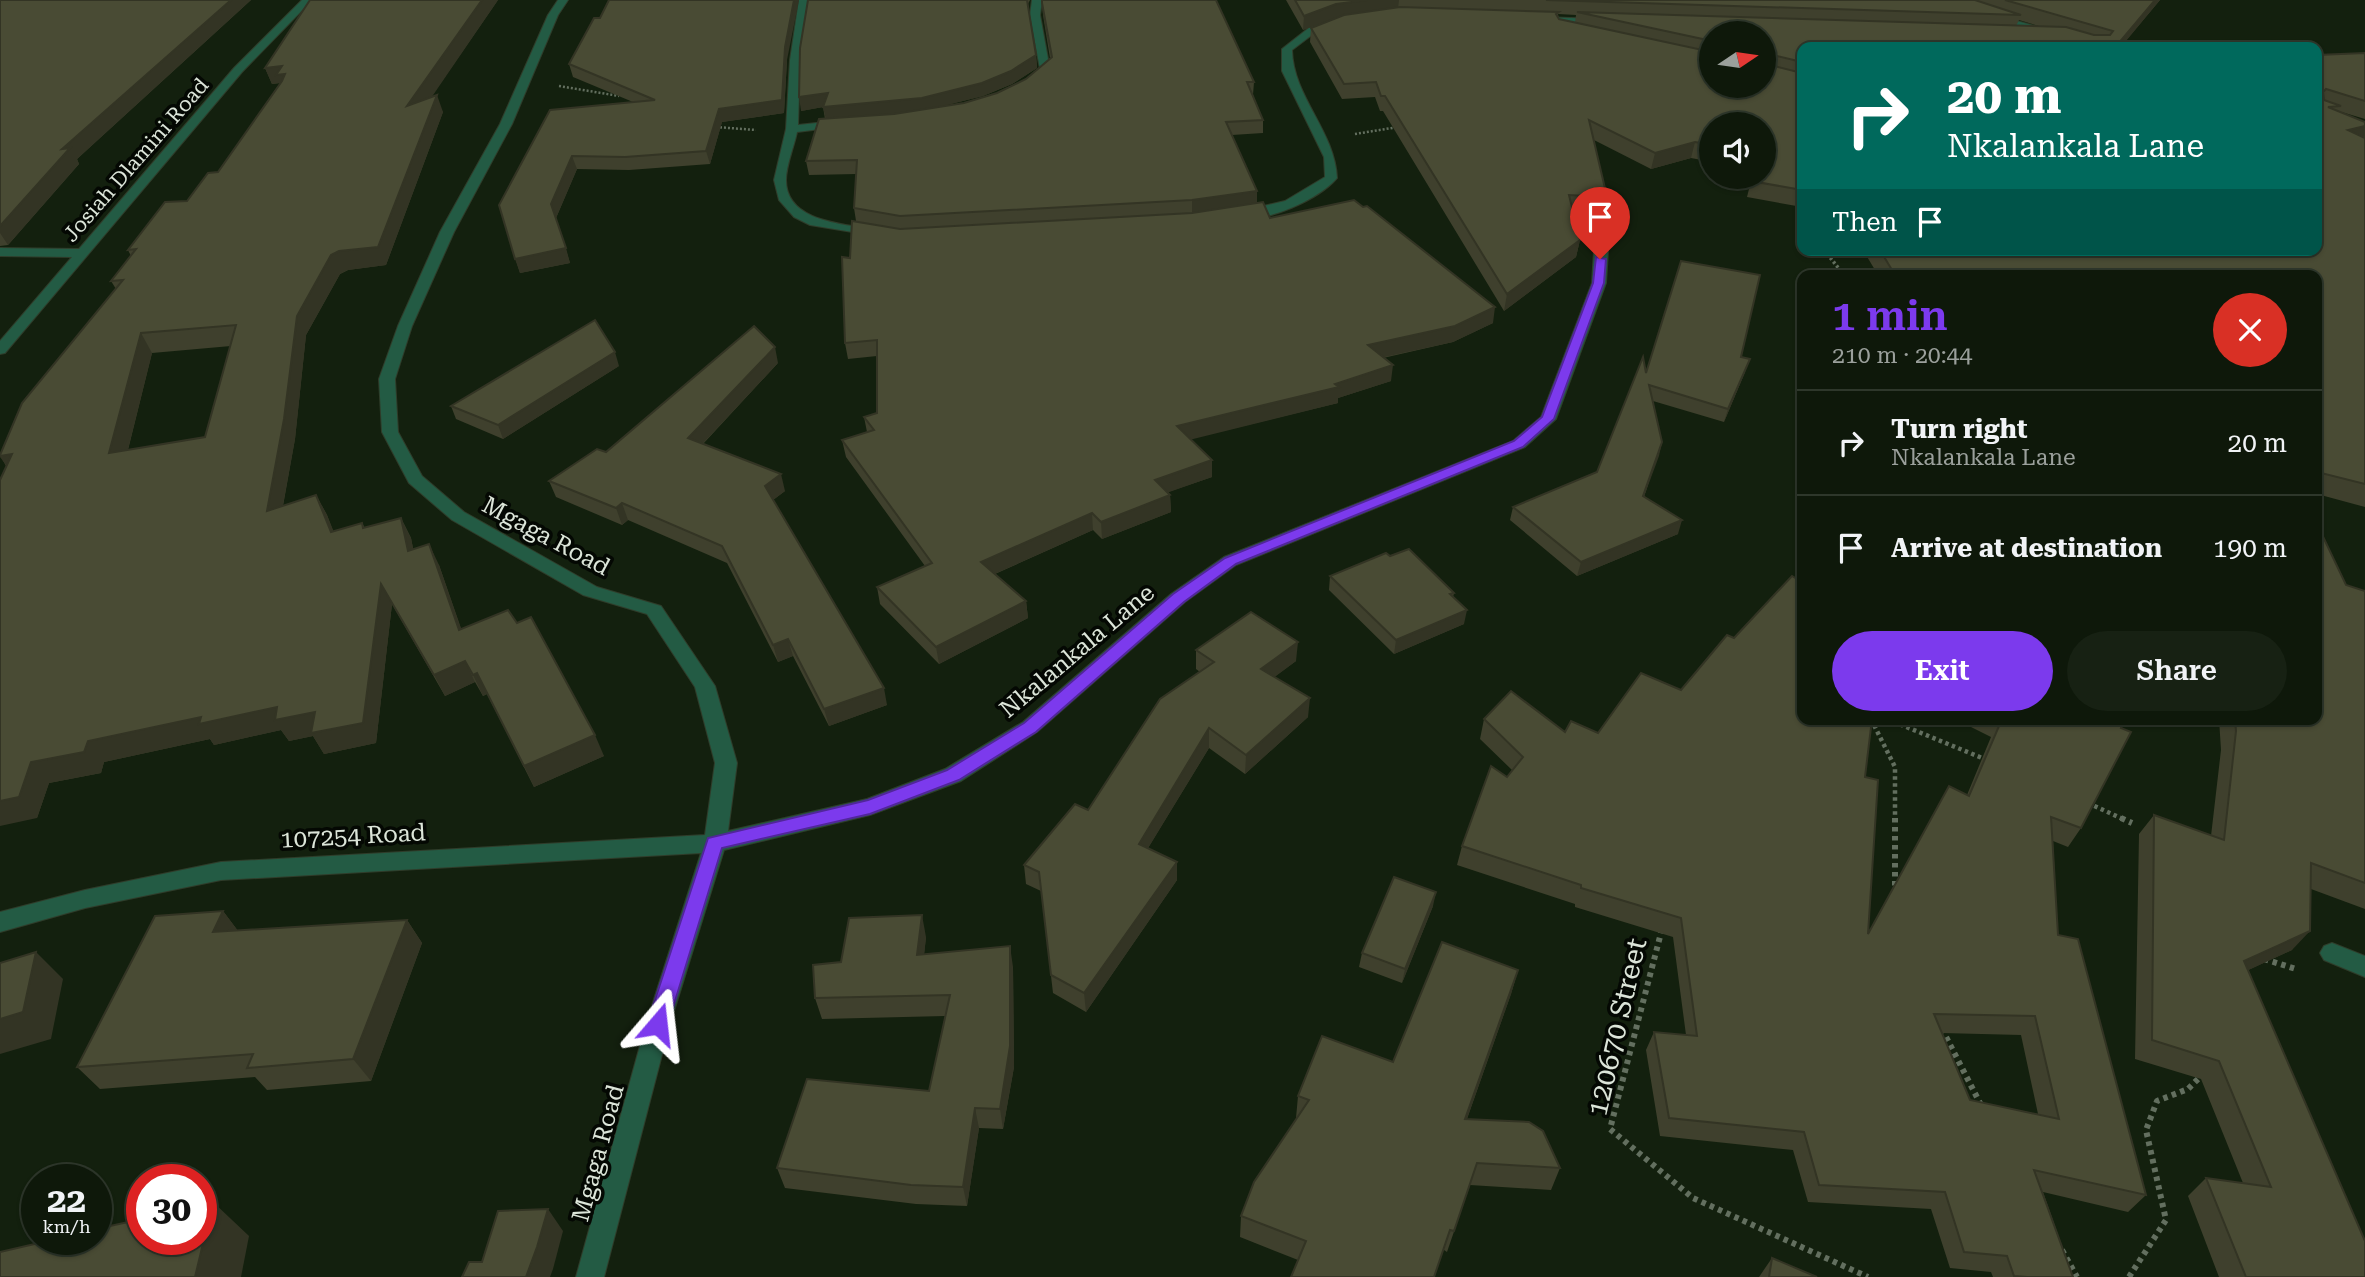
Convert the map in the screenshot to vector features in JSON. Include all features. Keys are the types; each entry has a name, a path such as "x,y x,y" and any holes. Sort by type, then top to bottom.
{"street":[{"name":"Josiah Dlamini Road","path":"0,350 238,70 307,0"},
{"name":"Mgaga Road","path":"563,0 553,15 506,124 447,232 405,326 387,379 390,432 415,479 458,516 590,592 654,610 705,686 726,763 715,843 658,1024 590,1277"},
{"path":"804,0 795,60 792,129 780,180 785,200 799,214 815,222 891,236"},
{"path":"1016,92 1045,70 1045,50 1035,21 1037,0"},
{"path":"1984,15 2081,42"},
{"path":"1581,33 1529,20 1613,22"},
{"path":"1232,216 1286,207 1314,192 1331,178 1330,157 1324,142 1287,71 1287,49 1314,29 1344,22"},
{"path":"2014,36 2060,36"},
{"path":"792,129 854,122"},
{"name":"Nkalankala Lane","path":"715,843 870,807 953,775 1030,727 1178,598 1230,561 1519,444 1548,419 1599,283 1602,234"},
{"path":"0,253 81,253"},
{"name":"107254 Road","path":"0,922 85,899 221,871 715,843"},
{"path":"2332,953 2365,967"}],"path":[{"path":"524,80 625,97"},
{"path":"706,126 792,129"},
{"path":"1324,142 1372,129 1398,127"},
{"path":"1829,256 1840,270"},
{"path":"1874,725 1895,767 1895,904"},
{"path":"1902,725 1999,765"},
{"path":"2084,801 2132,823"},
{"name":"120670 Street","path":"1663,922 1610,1129 1693,1198 1868,1277"},
{"path":"2255,956 2306,972 2332,953"},
{"path":"1937,1017 1947,1043 1986,1113"},
{"path":"2129,1277 2166,1220 2146,1130 2157,1101 2188,1089 2206,1072"},
{"path":"2058,1242 2077,1277"}],"building":[{"path":"0,0 231,0 62,149 70,148 0,226"},
{"path":"310,0 482,0 407,106 437,95 378,247 339,251 331,255 297,316 284,419 267,511 316,495 331,532 362,523 363,528 401,518 408,551 429,544 459,630 508,610 517,623 531,617 595,735 524,766 477,673 473,675 465,661 434,675 381,584 363,723 311,733 315,712 275,720 277,707 199,724 201,717 88,741 84,752 31,762 19,797 0,801 0,480 12,454 0,455 22,403 123,280 111,281 136,249 128,250 165,202 187,201 208,173 218,172 282,81 285,74 276,75 282,66 265,68","holes":["236,325 205,437 109,453 141,333"]},
{"path":"609,0 794,0 785,47 782,100 719,109 706,151 625,157 572,156 551,204 566,248 515,259 499,205 550,110 655,100 569,64 594,18 600,18"},
{"path":"808,0 1027,0 1036,55 1011,71 982,83 922,98 823,107 828,93 799,97 800,48"},
{"path":"1042,0 1216,0 1254,82 1247,82 1263,120 1226,122 1257,191 1192,200 900,216 854,208 857,160 806,161 819,119 894,114 964,103 997,93 1026,79 1052,57"},
{"path":"1295,0 1367,0 1336,4 1304,16"},
{"path":"1546,0 1975,0 2021,15"},
{"path":"2005,0 2155,0 2120,42 1797,42 1797,61 1776,56 1776,21 1699,21 1699,38 1577,12 2066,27 2094,35 2110,35 2113,31"},
{"path":"1400,7 1559,12 1556,14 1559,19 1699,49 1699,98 1776,98 1776,66 1797,72 1797,189 1776,185 1776,112 1699,112 1699,143 1655,153 1589,120 1607,197 1569,195 1580,240 1507,294 1385,96 1381,96 1376,82 1344,84 1311,28 1344,15"},
{"path":"2365,53 2365,101 2326,89 2323,92 2324,100 2341,106 2328,107 2365,122 2365,126 2348,130 2365,138 2365,484 2322,473 2322,270 1892,270 1884,256 2322,256 2322,55"},
{"path":"1354,200 1363,207 1367,206 1495,307 1455,326 1368,345 1393,365 1335,384 1339,387 1177,426 1212,460 1155,480 1170,495 1101,522 1092,513 981,562 1026,601 936,647 877,587 932,563 842,440 874,430 864,417 877,413 877,340 845,343 842,257 850,258 852,221 900,229 1192,213 1263,202 1270,218"},
{"path":"1681,261 1760,275 1741,357 1750,359 1728,409 1649,385 1662,442 1643,496 1682,520 1581,562 1513,507 1597,472 1643,357 1646,373"},
{"path":"595,320 615,352 498,425 451,406"},
{"path":"754,326 775,347 688,438 781,474 765,486 884,688 824,709 788,639 773,645 722,546 622,503 616,508 549,481 597,449 606,452"},
{"path":"2322,535 2346,585 2365,591 2365,883 2311,863 2310,931 2244,961 2365,1241 2365,1277 2246,1277 2206,1178 2271,1187 2219,1061 2152,1040 2154,815 2224,840 2236,725 2322,725"},
{"path":"1409,549 1454,593 1450,594 1467,610 1396,640 1330,576 1386,553 1390,556"},
{"path":"1792,576 1797,579 1797,725 1871,725 1865,777 1878,780 1868,934 1949,786 1969,796 1999,725 2122,725 2121,728 2131,732 2081,828 2051,817 2058,935 2078,939 2146,1195 2034,1170 2073,1277 2014,1276 2007,1256 1964,1252 1945,1192 1819,1185 1804,1132 1669,1118 1654,1032 1697,1036 1681,918 1581,888 1581,885 1462,846 1491,766 1507,777 1523,757 1484,719 1511,691 1565,732 1571,721 1598,733 1641,673 1681,690 1727,635 1734,638","holes":["1934,1014 2035,1016 2059,1119 1970,1100"]},
{"path":"1251,612 1298,642 1261,669 1310,698 1246,755 1209,728 1139,844 1177,862 1084,993 1051,975 1039,872 1024,865 1075,804 1088,810 1160,699 1214,662 1196,650"},
{"path":"1394,877 1436,892 1405,969 1362,953"},
{"path":"223,911 213,932 407,920 353,1059 247,1068 253,1054 77,1067 155,916"},
{"path":"922,915 917,955 1010,946 1010,1046 1000,1109 975,1108 963,1187 911,1185 777,1168 807,1079 929,1091 950,995 815,998 813,965 841,962 849,918"},
{"path":"1442,942 1518,970 1465,1119 1529,1122 1543,1131 1560,1168 1477,1163 1454,1231 1450,1230 1434,1277 1291,1277 1306,1241 1241,1216 1254,1182 1309,1100 1298,1096 1322,1036 1393,1062"},
{"path":"36,952 23,1012 0,1019 0,963"},
{"path":"548,1209 526,1277 462,1277 469,1262 482,1262 498,1211"},
{"path":"126,1222 126,1255 200,1255 195,1277 0,1277 0,1252 21,1247 21,1255 112,1255 112,1226"},
{"path":"1772,1258 1817,1277 1769,1277"}],"route":[{"path":"658,1024 715,843 870,807 953,775 1030,727 1178,598 1230,561 1441,478 1519,444 1548,419 1599,283 1600,259"}]}
